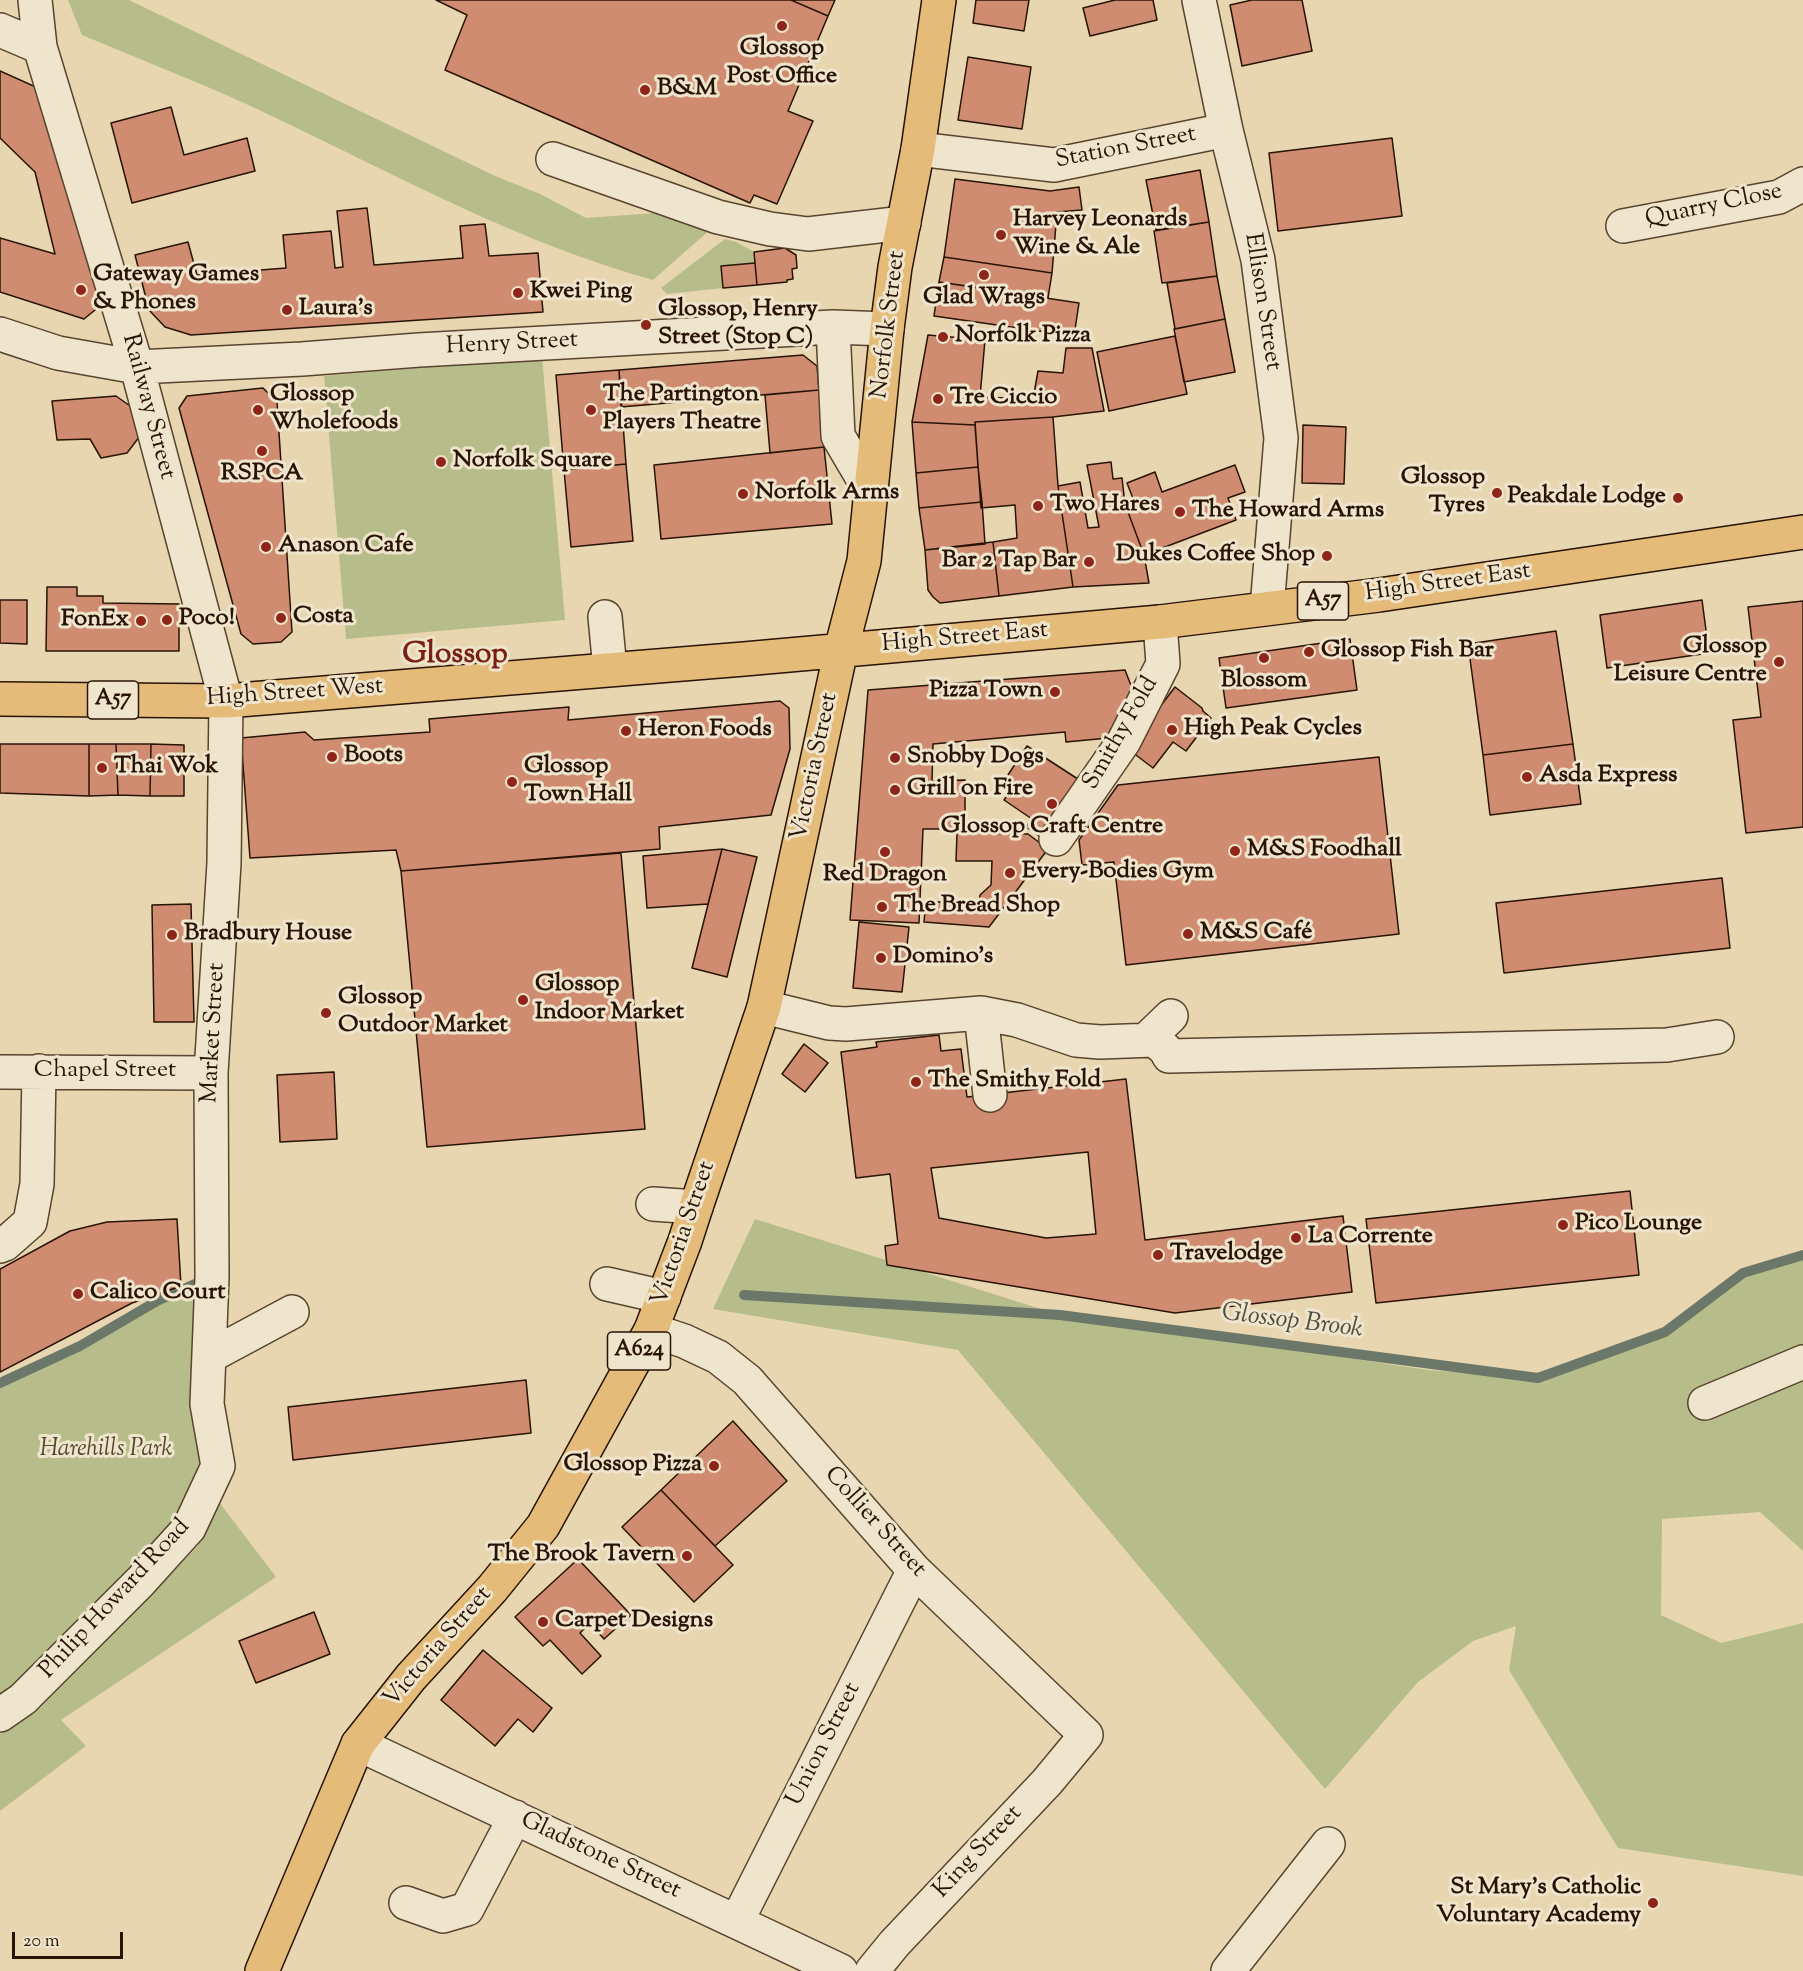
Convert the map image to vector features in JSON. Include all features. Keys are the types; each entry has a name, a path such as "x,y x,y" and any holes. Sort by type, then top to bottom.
{"main road":[{"name":"Norfolk Street","path":"841,650 864,561 895,267 918,150 939,0"},
{"name":"High Street East","path":"841,650 1160,622 1379,595 1803,532"},
{"name":"High Street West","path":"0,699 226,701 841,650"},
{"name":"Victoria Street","path":"262,1971 358,1744 411,1677 492,1589 543,1526 651,1330 685,1241 764,1007 841,650"}],"street":[{"name":"Railway Street","path":"35,0 40,47 137,367 226,701"},
{"name":"Ellison Street","path":"1199,0 1226,130 1258,260 1281,438 1267,608"},
{"path":"0,30 40,47"},
{"name":"Station Street","path":"918,150 1054,165 1226,130"},
{"path":"553,159 718,217 770,229 808,234 904,223"},
{"name":"Quarry Close","path":"1623,226 1779,197 1803,184"},
{"path":"833,327 838,436 871,492"},
{"name":"Henry Street","path":"0,334 58,353 137,367 833,327 887,328"},
{"path":"605,617 610,669"},
{"name":"Smithy Fold","path":"1056,838 1124,741 1163,664 1160,622"},
{"name":"Market Street","path":"210,1221 211,1073 225,863 226,701"},
{"path":"764,1007 829,1023 846,1024 976,1013 1017,1020 1076,1040 1100,1042 1154,1040 1160,1043 1169,1056 1667,1045 1717,1037"},
{"path":"976,1013 990,1095"},
{"path":"1146,1040 1171,1016"},
{"path":"0,1246 30,1222 37,1184 39,1071"},
{"name":"Chapel Street","path":"0,1072 211,1073"},
{"path":"653,1204 696,1207"},
{"name":"Philip Howard Road","path":"0,1715 23,1699 141,1581 189,1528 218,1466 207,1404 212,1277 210,1221"},
{"path":"607,1284 664,1297"},
{"path":"210,1356 292,1312"},
{"name":"Collier Street","path":"651,1330 684,1341 718,1357 747,1380 914,1570 1086,1735"},
{"path":"1705,1403 1803,1362"},
{"name":"Union Street","path":"737,1921 914,1570"},
{"name":"King Street","path":"872,1971 894,1944 1047,1782 1086,1735"},
{"name":"Gladstone Street","path":"358,1744 841,1971"},
{"path":"406,1903 443,1916 467,1909 515,1817"},
{"path":"1228,1971 1328,1844"}],"green space":[{"path":"68,0 129,0 493,175 540,194 586,218 696,210 711,229 653,280 603,265 507,228 251,106 82,35"},
{"path":"725,239 754,252 755,263 721,266 723,288 667,294 661,288"},
{"name":"Norfolk Square","path":"542,357 565,620 346,639 324,376"},
{"path":"755,1219 1060,1315 1428,1370 1538,1378 1665,1332 1743,1273 1803,1255 1803,1551 1760,1512 1662,1519 1661,1615 1721,1643 1803,1623 1803,1876 1618,1848 1509,1670 1516,1626 1473,1641 1418,1682 1325,1789 958,1350 713,1309"},
{"name":"Harehills Park","path":"212,1277 218,1466 189,1528 0,1715 0,1383 80,1346 157,1301"},
{"path":"219,1502 276,1577 61,1720 86,1746 0,1811 0,1734 41,1707 198,1546"}],"building":[{"name":"B&M","path":"436,0 791,0 828,16 788,111 813,121 777,204 754,195 750,203 445,70 467,15"},
{"path":"791,0 835,0 828,16"},
{"path":"976,0 1029,0 1024,31 973,23"},
{"path":"1115,0 1153,0 1157,20 1090,36 1083,8"},
{"path":"1252,0 1302,0 1312,51 1242,66 1230,5"},
{"path":"968,57 1031,67 1022,129 958,120"},
{"path":"0,71 38,88 104,297 95,310 84,319 0,292 0,238 55,254 35,172 0,138"},
{"path":"171,107 184,155 247,138 255,171 132,203 111,123"},
{"path":"1392,138 1402,216 1278,231 1269,153"},
{"path":"1200,170 1209,222 1156,230 1146,180"},
{"name":"Harvey Leonards Wine & Ale","path":"955,179 1050,191 1079,187 1082,210 1057,212 1052,273 944,257"},
{"path":"367,208 374,265 463,258 460,226 485,224 489,256 538,253 543,312 191,335 165,327 149,310 135,255 188,242 197,275 286,268 283,235 331,231 335,268 343,267 337,211"},
{"path":"1209,222 1217,276 1162,283 1154,231"},
{"path":"785,248 796,255 797,268 792,269 793,279 787,282 757,285 754,252"},
{"path":"944,257 1052,273 1048,298 939,282"},
{"path":"755,263 757,285 723,288 721,266"},
{"path":"1217,276 1225,319 1175,329 1167,283"},
{"path":"939,282 1079,303 1074,336 934,316"},
{"path":"1225,319 1235,372 1184,382 1174,329"},
{"path":"928,335 985,340 980,397 1033,399 1038,371 1063,373 1066,348 1092,348 1104,411 975,422 975,425 912,422"},
{"path":"1175,336 1187,394 1109,411 1097,352"},
{"path":"803,355 817,366 819,390 621,407 619,370"},
{"path":"619,370 626,464 564,470 556,375"},
{"path":"263,388 277,402 292,632 281,642 253,644 241,634 179,408 187,396"},
{"path":"819,390 824,447 770,453 765,395"},
{"path":"116,396 140,413 143,432 127,453 101,458 90,439 57,440 52,401"},
{"name":"Two Hares","path":"1053,417 1058,486 1073,587 999,596 993,542 1017,538 1015,505 981,508 975,422"},
{"path":"912,422 975,425 978,467 916,473"},
{"path":"1303,425 1346,427 1344,484 1302,483"},
{"name":"Norfolk Arms","path":"824,447 832,524 661,539 654,465"},
{"path":"1111,462 1113,479 1122,478 1125,504 1144,555 1149,583 1073,587 1058,486 1080,482 1088,528 1099,527 1087,465"},
{"path":"626,464 633,541 571,547 564,470"},
{"name":"The Howard Arms","path":"1235,465 1245,492 1228,498 1236,520 1144,555 1125,504 1134,501 1127,483 1155,472 1162,492"},
{"path":"978,467 982,502 919,508 916,473"},
{"path":"982,502 985,544 925,550 919,508"},
{"path":"993,542 999,596 940,603 933,597 928,590 925,550"},
{"path":"47,587 77,587 77,596 103,596 103,603 179,604 179,651 46,651"},
{"path":"0,600 27,600 27,644 0,643"},
{"path":"1702,600 1709,653 1607,668 1600,615"},
{"name":"Glossop Leisure Centre","path":"1803,601 1803,827 1746,833 1733,720 1761,717 1748,607"},
{"path":"1556,631 1573,744 1483,755 1468,644"},
{"path":"1350,639 1357,690 1226,708 1219,658"},
{"path":"1125,670 1132,688 1119,737 1066,742 1065,732 933,744 932,781 965,780 965,829 923,829 919,923 850,920 868,690"},
{"name":"High Peak Cycles","path":"1175,687 1211,718 1186,751 1173,742 1153,768 1128,749"},
{"name":"Glossop Town Hall","path":"780,701 789,708 790,749 771,815 659,827 660,849 401,871 396,850 250,858 241,738 305,732 314,740 430,732 429,719 569,707 568,720"},
{"path":"0,744 89,744 89,796 0,793"},
{"path":"89,744 116,744 118,795 89,796"},
{"path":"116,744 151,744 150,796 118,795"},
{"path":"151,744 184,745 184,796 150,796"},
{"path":"1573,744 1581,804 1490,815 1483,755"},
{"path":"1027,746 1084,783 1045,840 1026,827 1032,819 1004,800 1015,784 1006,778"},
{"name":"M&S Foodhall","path":"1379,757 1399,934 1126,965 1114,862 1082,865 1079,840 1118,785"},
{"path":"957,833 1028,834 1048,849 989,927 924,922 926,901 979,905 980,895 991,885 992,861 956,861"},
{"path":"722,849 708,904 647,908 643,856"},
{"path":"722,849 757,857 727,977 692,968"},
{"name":"Glossop Indoor Market","path":"621,853 645,1129 427,1147 401,871"},
{"path":"1722,878 1730,948 1504,973 1496,903"},
{"name":"Bradbury House","path":"191,904 194,1022 154,1022 152,905"},
{"name":"Domino's","path":"859,922 909,927 902,992 853,988"},
{"path":"939,1035 941,1051 961,1049 967,1097 1126,1079 1145,1240 1343,1216 1352,1292 1175,1313 887,1265 885,1246 898,1244 890,1174 856,1178 841,1052 877,1047 876,1042","holes":["1088,1152 1096,1234 1046,1238 939,1218 931,1168"]},
{"path":"804,1044 828,1063 805,1092 782,1074"},
{"path":"334,1072 337,1139 280,1142 277,1075"},
{"path":"1630,1191 1639,1275 1376,1303 1366,1219"},
{"name":"Calico Court","path":"177,1219 181,1286 132,1303 0,1372 0,1269 70,1231 107,1222"},
{"path":"526,1380 531,1433 293,1460 288,1407"},
{"path":"733,1421 787,1481 715,1546 661,1490"},
{"name":"The Brook Tavern","path":"661,1490 733,1565 694,1602 622,1527"},
{"path":"578,1559 631,1615 604,1639 590,1623 580,1633 601,1656 582,1674 550,1640 543,1646 515,1617"},
{"path":"314,1612 330,1654 256,1683 239,1641"},
{"path":"483,1650 552,1708 533,1732 518,1719 495,1746 441,1700"}],"waterway":[{"name":"Glossop Brook","path":"744,1295 1060,1315 1538,1378 1665,1332 1743,1273 1803,1255"},
{"name":"Glossop Brook","path":"0,1383 80,1346 157,1301 206,1279"}],"place":[{"name":"Glossop Post Office","path":"782,26"},
{"name":"B&M","path":"645,90"},
{"name":"Harvey Leonards Wine & Ale","path":"1001,235"},
{"name":"Glad Wrags","path":"984,275"},
{"name":"Gateway Games & Phones","path":"81,290"},
{"name":"Kwei Ping","path":"518,293"},
{"name":"Laura's","path":"287,310"},
{"name":"Glossop, Henry Street (Stop C)","path":"646,325"},
{"name":"Norfolk Pizza","path":"943,337"},
{"name":"Tre Ciccio","path":"938,399"},
{"name":"Glossop Wholefoods","path":"258,410"},
{"name":"The Partington Players Theatre","path":"591,410"},
{"name":"RSPCA","path":"262,451"},
{"name":"Norfolk Square","path":"441,462"},
{"name":"Glossop Tyres","path":"1497,493"},
{"name":"Norfolk Arms","path":"743,494"},
{"name":"Peakdale Lodge","path":"1678,498"},
{"name":"Two Hares","path":"1038,506"},
{"name":"The Howard Arms","path":"1180,512"},
{"name":"Anason Cafe","path":"266,547"},
{"name":"Dukes Coffee Shop","path":"1327,556"},
{"name":"Bar 2 Tap Bar","path":"1089,562"},
{"name":"Costa","path":"281,618"},
{"name":"Poco!","path":"167,620"},
{"name":"FonEx","path":"141,621"},
{"name":"Glossop Fish Bar","path":"1309,652"},
{"name":"Blossom","path":"1264,658"},
{"name":"Glossop Leisure Centre","path":"1779,662"},
{"name":"Pizza Town","path":"1055,692"},
{"name":"High Peak Cycles","path":"1172,730"},
{"name":"Heron Foods","path":"626,731"},
{"name":"Boots","path":"332,757"},
{"name":"Snobby Dogs","path":"895,758"},
{"name":"Thai Wok","path":"102,768"},
{"name":"Asda Express","path":"1527,777"},
{"name":"Glossop Town Hall","path":"512,782"},
{"name":"Grill on Fire","path":"895,790"},
{"name":"Glossop Craft Centre","path":"1052,804"},
{"name":"M&S Foodhall","path":"1235,851"},
{"name":"Red Dragon","path":"885,852"},
{"name":"Every-Bodies Gym","path":"1010,873"},
{"name":"The Bread Shop","path":"882,907"},
{"name":"M&S Café","path":"1188,934"},
{"name":"Bradbury House","path":"172,935"},
{"name":"Domino's","path":"881,958"},
{"name":"Glossop Indoor Market","path":"523,1000"},
{"name":"Glossop Outdoor Market","path":"326,1013"},
{"name":"The Smithy Fold","path":"916,1082"},
{"name":"Pico Lounge","path":"1563,1225"},
{"name":"La Corrente","path":"1296,1238"},
{"name":"Travelodge","path":"1158,1255"},
{"name":"Calico Court","path":"78,1294"},
{"name":"Glossop Pizza","path":"714,1466"},
{"name":"The Brook Tavern","path":"687,1556"},
{"name":"Carpet Designs","path":"543,1622"},
{"name":"St Mary's Catholic Voluntary Academy","path":"1653,1903"}],"district":[{"name":"Glossop","path":"455,657"}]}
